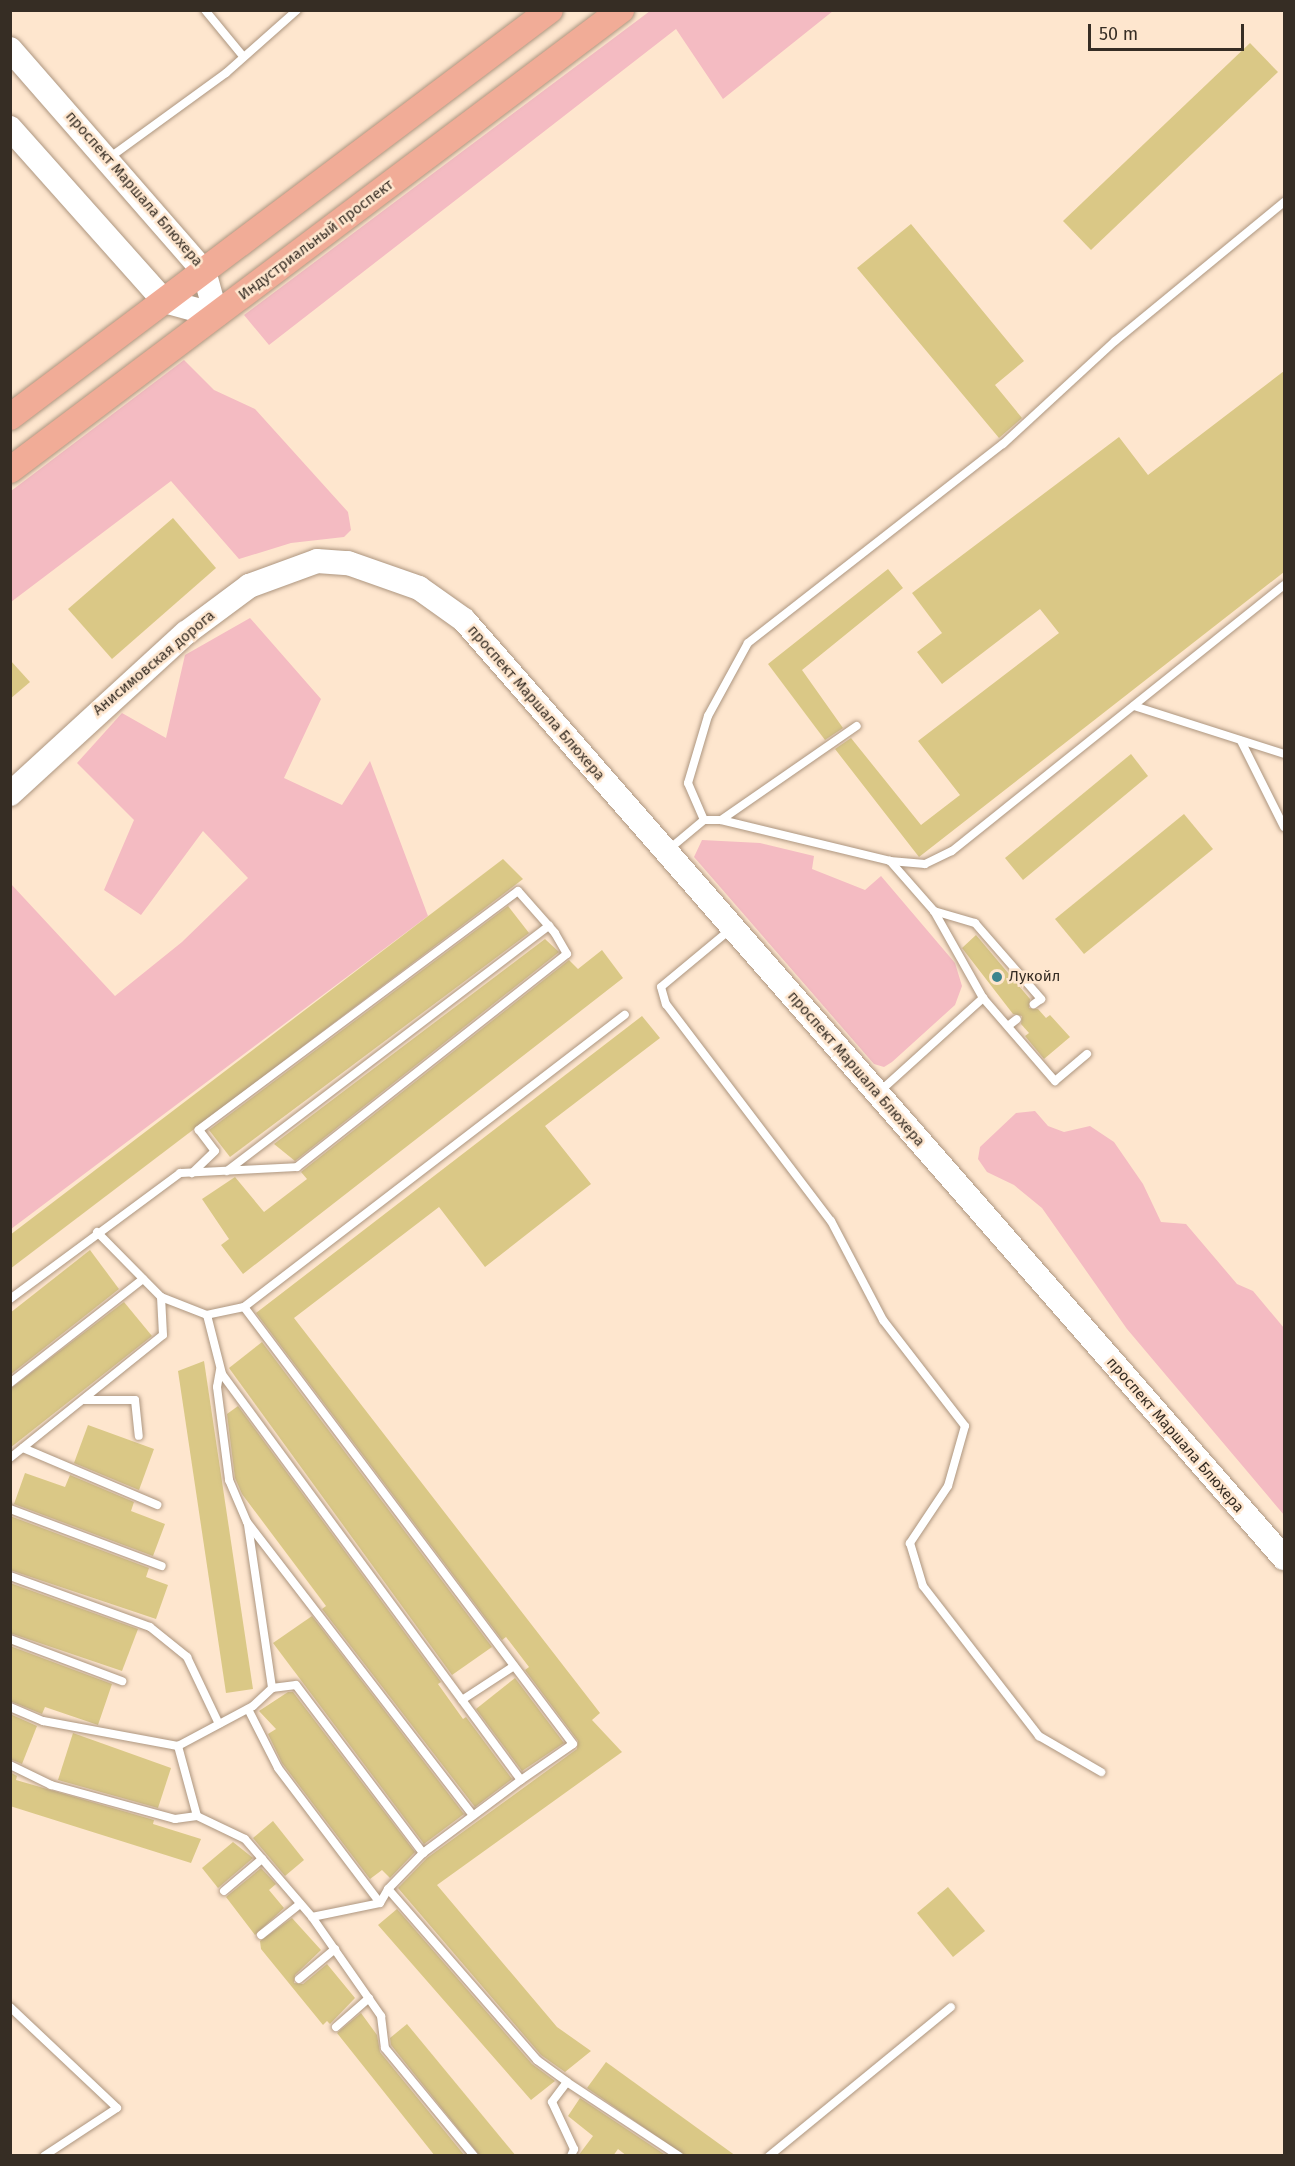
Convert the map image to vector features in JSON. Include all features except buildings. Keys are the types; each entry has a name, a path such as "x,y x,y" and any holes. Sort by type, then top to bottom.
{"main road":[{"path":"10,417 550,10"},
{"name":"Индустриальный проспект","path":"10,470 621,10"}],"street":[{"name":"проспект Маршала Блюхера","path":"10,49 204,271 216,315"},
{"path":"10,128 165,301 216,315"},
{"name":"Анисимовская дорога","path":"10,794 186,633 249,586 317,561 348,562 419,588"},
{"name":"проспект Маршала Блюхера","path":"419,588 464,621 1284,1558"}],"lane":[{"path":"205,10 242,55"},
{"path":"108,159 226,73 242,55 297,10"},
{"path":"704,820 688,783 708,716 748,643 1003,444 1115,341 1284,202"},
{"path":"665,852 704,820 721,820 890,861 925,864 952,851 1284,585"},
{"path":"1134,706 1284,754"},
{"path":"721,820 857,726"},
{"path":"1241,741 1284,827"},
{"path":"890,861 934,911 983,998 1055,1081 1087,1054"},
{"path":"10,1299 97,1232 180,1173 192,1173 297,1167 567,954 549,926 518,891 199,1130 214,1151 192,1173"},
{"path":"934,911 975,923 1041,999 1034,1004"},
{"path":"226,1171 549,926"},
{"path":"732,928 661,987 666,1004 831,1221 883,1320 965,1425 948,1486 910,1543 923,1586 1039,1736 1101,1772"},
{"path":"878,1093 983,998"},
{"path":"97,1232 161,1298 207,1315 244,1307 624,1015"},
{"path":"1008,1026 1017,1019"},
{"path":"10,1383 143,1279"},
{"path":"10,1458 164,1335 161,1298"},
{"path":"244,1307 573,1744 423,1853 388,1889 380,1902 312,1917"},
{"path":"207,1315 221,1368 521,1780"},
{"path":"221,1368 217,1387 229,1480 248,1524 473,1815"},
{"path":"83,1400 135,1400 139,1436"},
{"path":"23,1448 157,1505"},
{"path":"10,1509 162,1566"},
{"path":"248,1524 272,1688"},
{"path":"10,1576 150,1627 187,1657 219,1724"},
{"path":"10,1639 122,1681"},
{"path":"462,1700 514,1666"},
{"path":"10,1707 43,1721 178,1746 248,1709 272,1688 296,1685 423,1853"},
{"path":"248,1709 278,1768 380,1902"},
{"path":"178,1746 197,1816"},
{"path":"10,1765 51,1785 164,1816 197,1816 245,1839 312,1917 369,1998 381,2016 385,2048 474,2156"},
{"path":"224,1891 262,1859"},
{"path":"388,1889 537,2060 679,2156"},
{"path":"261,1935 300,1904"},
{"path":"298,1979 335,1949"},
{"path":"336,2027 369,1998"},
{"path":"10,2007 117,2108 44,2156"},
{"path":"769,2156 951,2007"},
{"path":"567,2082 552,2102 574,2148 571,2156"}],"shaded area":[{"path":"650,11 833,11 723,99 676,29 269,345 244,315"},
{"path":"184,360 214,390 255,409 348,512 351,530 344,537 291,543 239,559 171,481 11,602 11,491"},
{"path":"250,618 321,699 284,778 342,805 370,761 428,916 11,1229 11,884 115,996 182,942 248,878 203,831 141,915 104,890 134,820 77,763 122,713 166,738 185,655"},
{"path":"702,840 760,843 814,856 812,869 865,890 881,876 955,963 962,986 955,1005 892,1062 884,1067 874,1064 694,857"},
{"path":"1035,1111 1048,1126 1064,1132 1090,1126 1114,1142 1143,1184 1161,1222 1186,1224 1237,1284 1253,1291 1284,1328 1284,1515 1127,1329 1042,1208 1014,1185 987,1172 978,1159 980,1147 1016,1113"}],"place":[{"name":"Лукойл","path":"997,977"}]}
